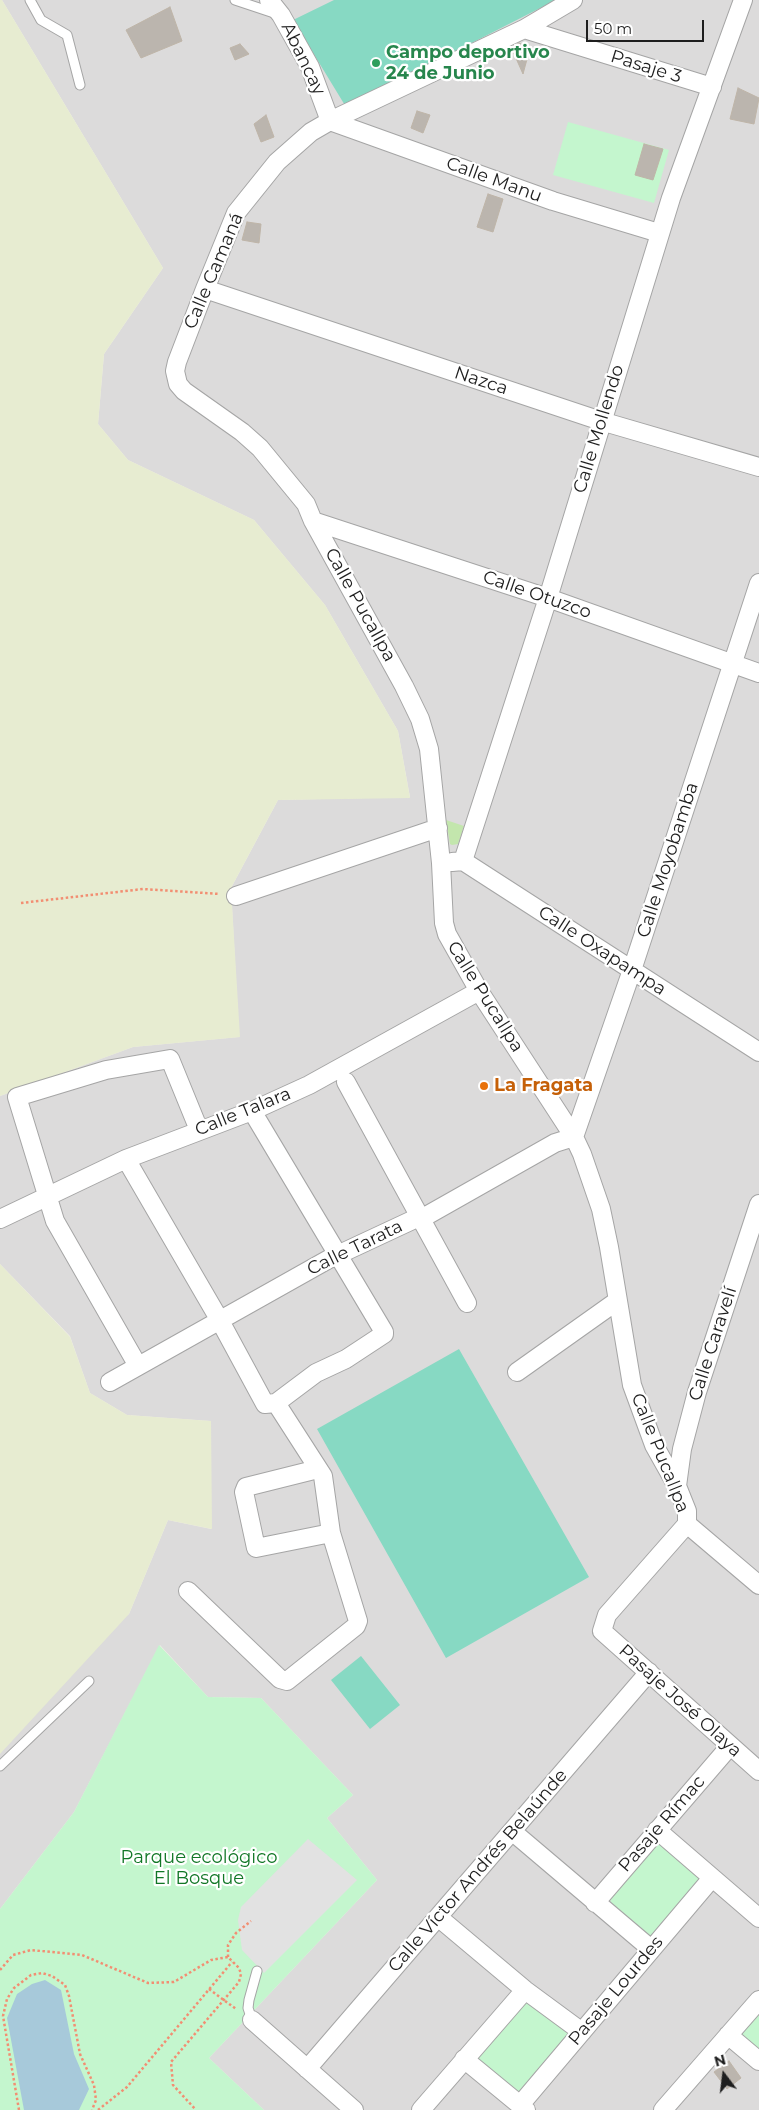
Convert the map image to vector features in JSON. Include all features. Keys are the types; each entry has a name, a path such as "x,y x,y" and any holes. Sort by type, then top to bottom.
{"street":[{"name":"Abancay","path":"269,0 281,15 310,67 330,121"},
{"name":"Calle Camaná","path":"313,521 306,504 260,448 242,432 184,391 178,384 175,371 177,362 236,213 277,162 311,132 330,121 524,29 573,0"},
{"name":"Calle Mollendo","path":"463,861 548,598 659,233 743,0"},
{"name":"Pasaje 3","path":"524,29 712,87"},
{"name":"Calle Manu","path":"330,121 553,201 659,233"},
{"name":"Nazca","path":"205,289 601,421 759,467"},
{"name":"Calle Otuzco","path":"313,521 548,598 759,673"},
{"name":"Calle Pucallpa","path":"313,521 392,663 420,719 429,749 447,934 479,991 574,1137 601,1209 632,1385 654,1445 687,1511 687,1524 759,1585"},
{"name":"Calle Moyobamba","path":"574,1137 632,970 759,583"},
{"path":"236,896 438,828"},
{"path":"441,863 463,861"},
{"name":"Calle Oxapampa","path":"463,861 759,1052"},
{"name":"Calle Talara","path":"0,1219 126,1159 252,1111 310,1085 479,991"},
{"path":"138,1366 55,1221 17,1098 106,1070 170,1059 199,1130"},
{"path":"346,1082 467,1303"},
{"path":"126,1159 219,1319 265,1404 276,1404 316,1373 346,1358 384,1334 252,1111"},
{"name":"Calle Tarata","path":"110,1382 219,1319 338,1254 419,1217 426,1216 556,1143 574,1137"},
{"name":"Calle Caravelí","path":"676,1486 682,1449 697,1392 759,1204"},
{"path":"517,1372 617,1302"},
{"path":"188,1591 280,1679 287,1682 356,1626 358,1621 331,1533 323,1476 276,1404"},
{"path":"318,1469 246,1487 244,1492 256,1548 331,1533"},
{"name":"Pasaje José Olaya","path":"687,1524 607,1615 602,1631 759,1771"},
{"name":"Calle Víctor Andrés Belaúnde","path":"307,2069 649,1672"},
{"name":"Pasaje Rímac","path":"595,1902 730,1746"},
{"path":"657,1830 759,1918"},
{"path":"513,1832 651,1949"},
{"name":"Pasaje Lourdes","path":"523,2108 582,2032 712,1878"},
{"path":"438,1917 524,1990 582,2032"},
{"path":"421,2110 524,1990"},
{"path":"663,2110 759,2000"},
{"path":"252,2020 354,2110"},
{"path":"728,2035 759,2061"},
{"path":"464,2059 523,2108"}],"lane":[{"path":"30,0 41,20 67,35 80,85"},
{"path":"235,0 281,15"},
{"path":"0,1766 89,1681"},
{"path":"252,2020 248,2008 257,1971"}],"path":[{"path":"20,903 143,890 236,896"},
{"path":"196,2110 173,2085 171,2062 238,1982 241,1974 239,1968 228,1957 228,1945 236,1933 251,1921"},
{"path":"0,1970 13,1955 31,1950 82,1955 148,1983 174,1982 211,1960 228,1957"},
{"path":"98,2110 128,2087 232,1962"},
{"path":"19,2110 3,2016 7,1999 14,1988 32,1975 42,1973 52,1976 65,1985 69,1996 80,2054 94,2085 96,2100 92,2110"},
{"path":"209,1989 223,2001"}],"shaded area":[{"path":"2,0 759,0 759,2110 264,2110 209,2058 377,1880 327,1818 353,1795 261,1698 208,1697 160,1645 74,1812 0,1909 0,1671 129,1614 168,1520 211,1529 210,1421 127,1415 90,1393 70,1336 0,1264 0,1096 133,1047 239,1037 231,888 278,800 410,797 398,731 325,605 254,520 128,460 98,424 104,354 163,268"},
{"path":"308,1839 357,1880 264,1973 242,1950 238,1920 241,1907"}],"green space":[{"path":"0,0 2,0 163,268 104,354 98,424 128,460 254,520 325,605 398,731 410,798 278,800 231,888 240,1037 133,1047 0,1096"},
{"name":"Campo deportivo 24 de Junio","path":"334,0 556,0 346,107 293,20"},
{"path":"568,122 669,150 654,203 553,175"},
{"path":"446,820 464,826 458,844 450,844"},
{"path":"0,1264 70,1337 90,1393 127,1415 211,1421 212,1529 168,1520 129,1614 0,1754"},
{"path":"459,1349 589,1577 446,1658 317,1429"},
{"name":"Parque ecológico El Bosque","path":"159,1645 208,1697 261,1698 353,1795 327,1818 377,1880 209,2058 264,2110 0,2110 0,1909 74,1812"},
{"path":"361,1656 400,1705 370,1729 331,1680"},
{"path":"656,1843 666,1844 702,1873 702,1883 654,1940 610,1906 611,1894"},
{"path":"528,1996 570,2033 518,2095 473,2059"},
{"path":"759,2012 759,2050 740,2034"}],"water":[{"path":"45,1980 61,1990 74,2054 89,2089 79,2110 24,2110 7,2018 17,1994 32,1984"}],"building":[{"path":"170,7 182,41 141,58 126,30"},
{"path":"519,43 530,48 523,74 511,47"},
{"path":"240,44 249,54 235,60 230,48"},
{"path":"738,88 759,98 754,124 730,119"},
{"path":"417,111 430,115 423,133 411,128"},
{"path":"266,115 274,137 261,142 254,124"},
{"path":"644,144 663,149 653,180 635,175"},
{"path":"488,194 503,199 493,232 477,227"},
{"path":"247,222 261,224 259,243 242,240"},
{"path":"729,2061 741,2078 727,2089 714,2072"}],"place":[{"name":"Campo deportivo 24 de Junio","path":"376,63"},
{"name":"La Fragata","path":"484,1086"}]}
